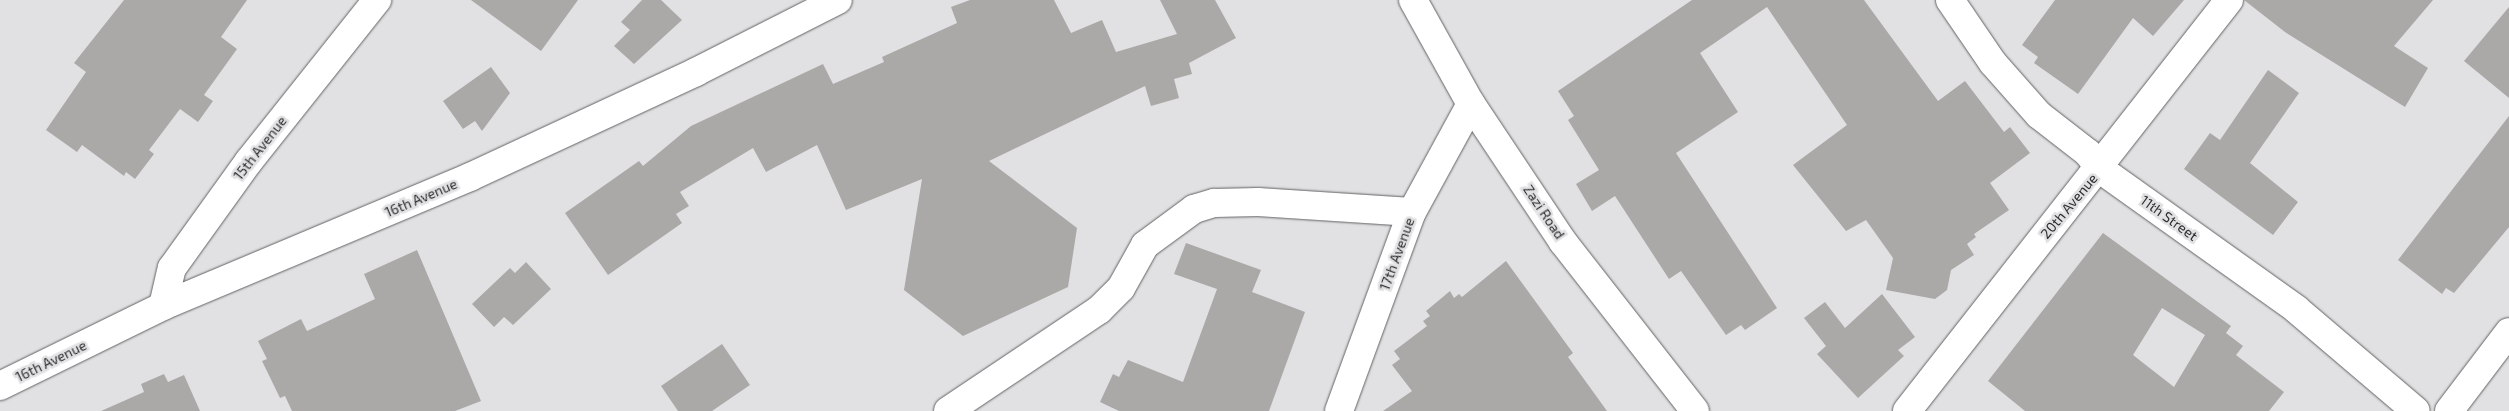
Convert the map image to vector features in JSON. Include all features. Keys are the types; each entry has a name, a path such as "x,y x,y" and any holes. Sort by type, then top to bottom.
{"street":[{"name":"15th Avenue","path":"163,306 172,268 249,161 377,0"},
{"name":"16th Avenue","path":"0,386 163,306 470,177 696,72 838,0"},
{"name":"Zazi Road","path":"1413,0 1471,104 1563,242 1695,411"},
{"name":"11th Street","path":"1950,0 2017,95 2088,153 2100,169 2296,309 2416,411"},
{"name":"20th Avenue","path":"1907,411 1992,299 2100,169 2229,0"},
{"name":"17th Avenue","path":"1339,411 1412,212 1471,104"},
{"path":"948,411 1099,310 1121,288 1146,245 1194,209 1214,203 1258,202 1412,212"},
{"path":"2450,411 2509,332"}],"building":[{"path":"124,0 247,0 221,37 237,49 204,95 213,101 198,122 180,109 149,150 154,154 135,179 126,172 124,176 82,145 77,152 46,130 86,72 74,63"},
{"path":"471,0 578,0 541,51"},
{"path":"642,0 661,0 682,20 634,64 614,46 630,30 621,22"},
{"path":"970,0 1054,0 1071,33 1102,20 1116,52 1177,34 1160,0 1215,0 1236,38 1189,63 1192,74 1174,79 1179,98 1151,106 1145,86 989,161 1077,228 1068,287 963,336 904,290 922,179 846,210 817,145 766,172 753,148 680,192 689,206 676,214 682,223 608,275 565,213 639,161 643,166 691,126 823,64 833,84 884,62 882,57 957,23 951,7"},
{"path":"1692,0 1864,0 1938,101 1965,81 2004,132 2010,127 2030,153 1990,183 2009,210 1974,234 1976,237 1967,244 1974,255 1951,270 1947,290 1935,299 1886,290 1893,258 1866,220 1846,231 1793,165 1847,125 1767,7 1700,53 1738,112 1676,153 1777,308 1745,330 1741,325 1726,335 1681,271 1669,279 1615,196 1592,211 1576,184 1599,170 1568,120 1574,116 1558,91"},
{"path":"2055,0 2184,0 2153,36 2133,18 2078,94 2034,63 2038,57 2022,45"},
{"path":"2244,0 2433,0 2394,46 2428,68 2405,107 2285,32"},
{"path":"2509,7 2509,98 2464,61"},
{"path":"491,67 510,93 482,131 475,121 463,129 443,101"},
{"path":"2268,70 2299,93 2250,163 2298,202 2273,235 2184,169 2210,133 2220,140"},
{"path":"2509,116 2509,227 2454,293 2446,288 2442,294 2398,260"},
{"path":"2103,233 2231,326 2226,333 2243,346 2236,355 2284,392 2269,411 2025,411 1988,381","holes":["2162,308 2205,335 2174,387 2133,355"]},
{"path":"1186,243 1261,270 1252,292 1305,312 1269,411 1119,411 1100,402 1113,374 1119,377 1128,360 1183,382 1217,289 1174,274"},
{"path":"417,250 481,401 455,411 292,411 285,396 280,398 262,361 267,359 258,341 301,319 307,331 375,299 364,274"},
{"path":"1506,261 1573,353 1568,357 1607,411 1383,411 1412,391 1392,365 1400,359 1394,351 1427,326 1423,321 1430,316 1426,311 1450,291 1454,298 1459,294 1462,297"},
{"path":"526,262 551,289 513,325 504,317 494,327 472,304 510,268 515,273"},
{"path":"1882,294 1915,337 1898,350 1904,356 1858,398 1817,354 1826,346 1804,318 1825,302 1845,328"},
{"path":"722,344 750,385 712,411 678,411 661,386"},
{"path":"164,374 168,382 184,375 200,411 101,411 144,392 141,384"}]}
